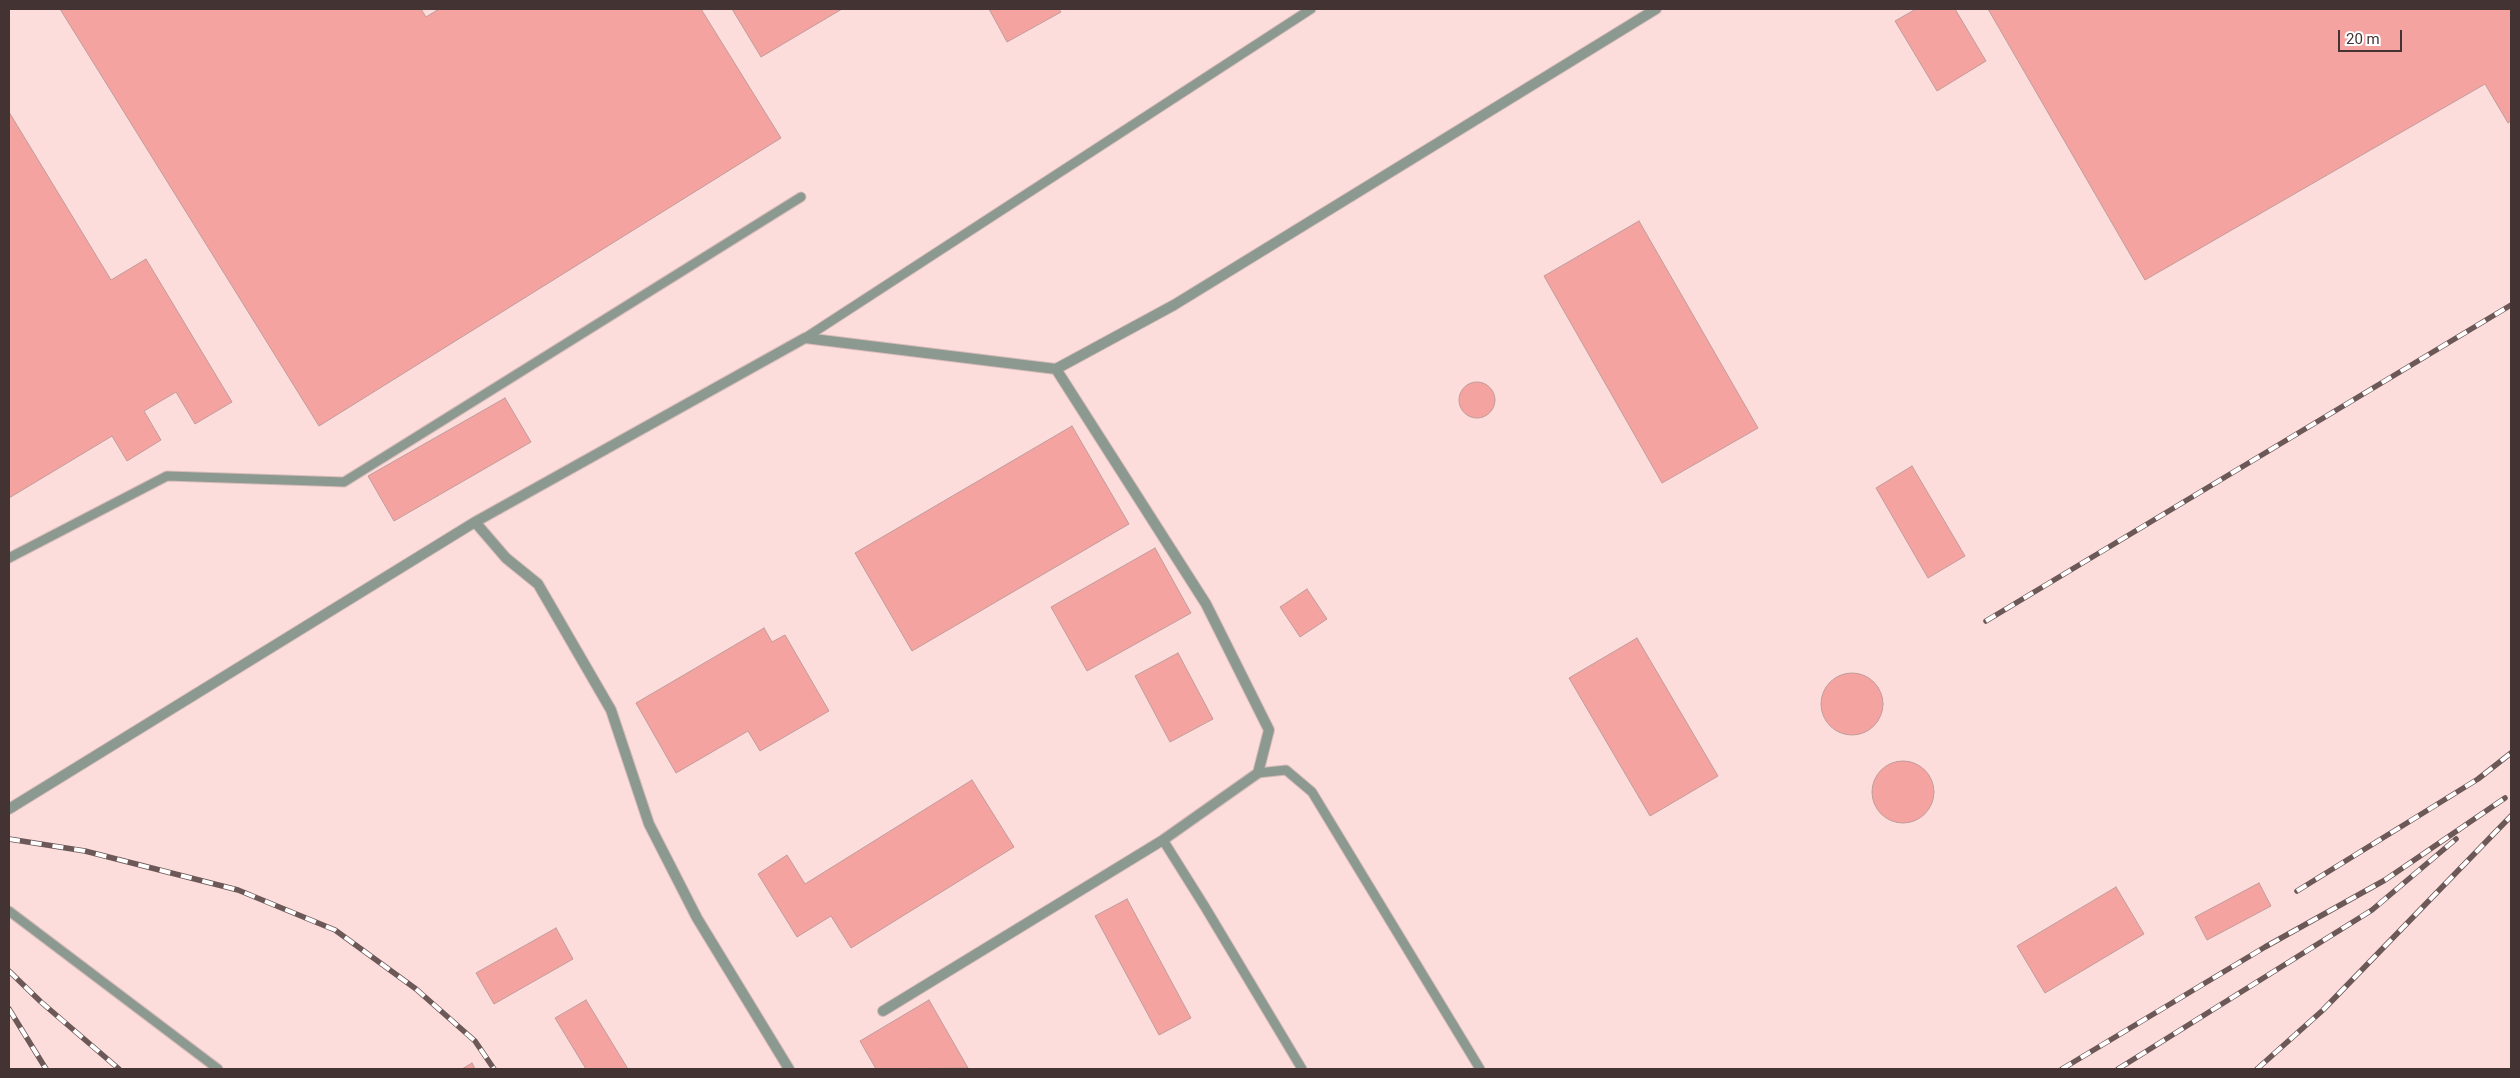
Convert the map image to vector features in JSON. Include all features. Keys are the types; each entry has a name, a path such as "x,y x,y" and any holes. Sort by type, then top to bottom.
{"street":[{"path":"9,809 475,522 805,338 1056,369 1174,304 1656,9"},
{"path":"883,1011 1163,840 1258,773 1269,730 1210,613 1056,369"},
{"path":"475,522 506,558 538,584 611,710 649,824 697,918 789,1069"}],"lane":[{"path":"805,338 1311,9"},
{"path":"9,558 167,476 344,482 800,197"},
{"path":"1258,773 1286,770 1312,792 1480,1069"},
{"path":"1163,840 1302,1069"},
{"path":"9,911 218,1069"}],"building":[{"path":"60,9 421,9 426,17 439,9 701,9 781,138 319,426"},
{"path":"732,9 842,9 761,57"},
{"path":"989,9 1059,9 1061,12 1007,42"},
{"path":"1916,9 1955,9 1986,61 1937,91 1895,21"},
{"path":"1988,9 2511,9 2511,121 2508,123 2485,84 2145,280"},
{"path":"9,112 111,280 146,259 232,402 195,424 176,392 144,411 161,440 127,461 112,436 9,498"},
{"path":"1639,221 1758,428 1662,483 1544,276"},
{"path":"1477,382 1489,388 1495,400 1489,412 1477,418 1465,412 1459,400 1465,388"},
{"path":"505,398 531,442 394,521 368,476"},
{"path":"1072,426 1129,524 912,651 855,553"},
{"path":"1912,466 1965,556 1928,578 1876,488"},
{"path":"1155,548 1191,613 1087,671 1051,607"},
{"path":"1307,589 1327,619 1300,637 1280,607"},
{"path":"764,628 772,642 785,635 829,711 760,751 748,731 676,773 636,703"},
{"path":"1637,638 1718,776 1650,816 1569,678"},
{"path":"1178,653 1213,719 1170,742 1135,676"},
{"path":"1852,673 1864,676 1874,682 1880,692 1883,704 1880,716 1874,726 1864,732 1852,735 1840,732 1830,726 1824,716 1821,704 1824,692 1830,682 1840,676"},
{"path":"1903,761 1915,764 1925,770 1931,780 1934,792 1931,804 1925,814 1915,820 1903,823 1891,820 1881,814 1875,804 1872,792 1875,780 1881,770 1891,764"},
{"path":"972,780 1014,847 851,948 831,916 797,937 758,874 787,855 805,884"},
{"path":"2259,883 2271,906 2207,940 2195,917"},
{"path":"2116,887 2144,934 2045,993 2017,946"},
{"path":"1127,899 1191,1018 1159,1035 1095,916"},
{"path":"556,928 573,959 494,1004 476,973"},
{"path":"586,1000 628,1069 586,1069 555,1018"},
{"path":"929,1000 968,1068 876,1069 860,1041"},
{"path":"472,1063 475,1069 462,1069"}],"railway":[{"path":"1986,621 2511,305"},
{"path":"2297,891 2478,779 2511,753"},
{"path":"2062,1069 2265,947 2385,880 2505,798"},
{"path":"2257,1069 2323,1010 2511,816"},
{"path":"9,839 85,851 238,890 335,930 416,989 475,1041 494,1069"},
{"path":"2118,1069 2372,910 2456,839"},
{"path":"9,971 41,1002 119,1069"},
{"path":"9,1009 46,1069"}]}
